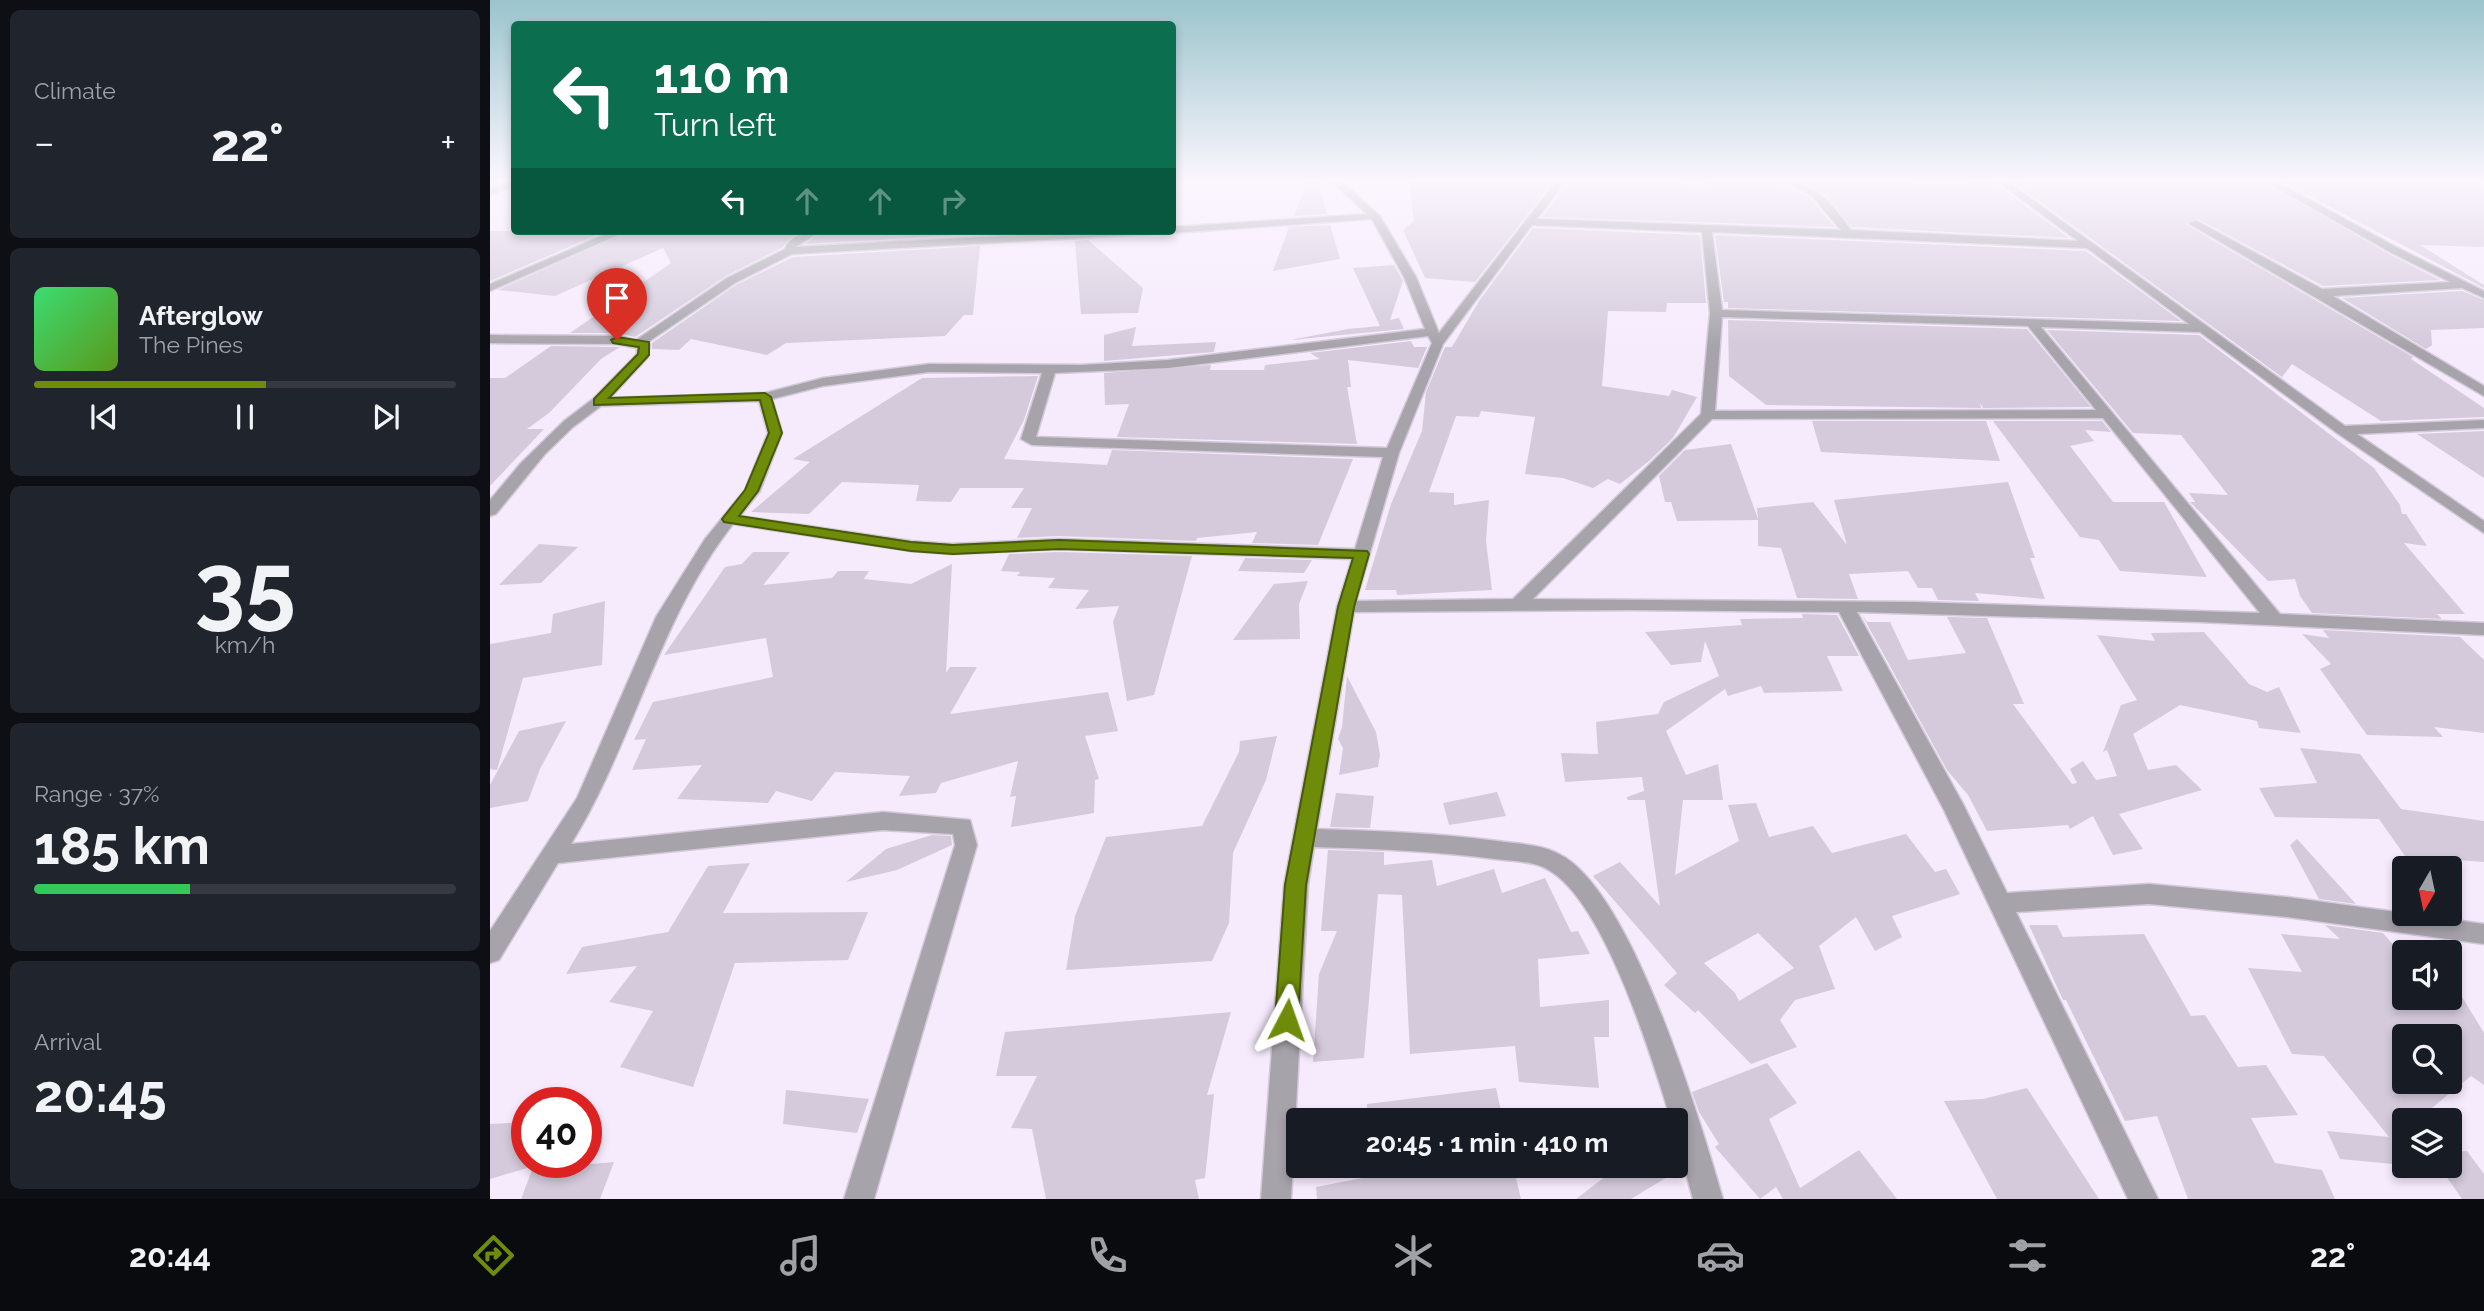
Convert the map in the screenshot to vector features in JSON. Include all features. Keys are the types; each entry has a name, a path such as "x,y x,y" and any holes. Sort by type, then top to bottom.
{"street":[{"path":"490,288 613,235"},
{"path":"790,251 791,246 809,235"},
{"path":"639,343 727,283 762,262 790,251 1080,235"},
{"path":"1386,235 1410,277 1435,338"},
{"path":"1276,1199 1296,885 1346,607 1392,453 1435,338 1520,235"},
{"path":"1519,603 1708,415 1716,313 1708,235"},
{"path":"1886,235 2087,245"},
{"path":"2073,235 2342,430 2484,527"},
{"path":"2215,235 2319,293 2484,392"},
{"path":"2365,235 2484,295"},
{"path":"2319,293 2464,285"},
{"path":"1716,313 2203,328"},
{"path":"2032,323 2274,618"},
{"path":"598,402 765,397 836,379 929,368 1051,369 1212,360 1435,338"},
{"path":"490,339 645,345 643,355 598,402 576,417 508,486 490,511"},
{"path":"1051,369 1028,439 1032,441 1392,453"},
{"path":"490,953 586,801 665,617 729,519 751,491 775,433 765,397"},
{"path":"1708,415 2107,414"},
{"path":"2342,430 2484,424"},
{"path":"729,519 911,546 953,549 1059,544 1362,554"},
{"path":"1346,607 1519,603 1845,607 2274,618 2484,629"},
{"path":"1845,607 1955,810 2143,1199"},
{"path":"552,855 883,821 962,826 966,845 859,1199"},
{"path":"1304,838 1461,845 1522,854 1554,861 1578,881 1600,907 1635,980 1697,1157 1708,1199"},
{"path":"2000,903 2149,894 2287,907 2484,934"}],"building":[{"path":"490,235 597,235 490,281"},
{"path":"620,235 796,235 783,247 726,276 635,337 617,333 570,333 671,263 663,248 555,296 498,290"},
{"path":"818,235 963,235 805,244"},
{"path":"1286,235 1333,235 1340,259 1273,271"},
{"path":"1405,235 1512,235 1475,282 1425,278"},
{"path":"1528,235 1700,235 1706,303 1667,303 1666,312 1608,311 1602,386 1669,396 1672,390 1697,397 1673,438 1649,461 1620,484 1608,479 1593,488 1563,478 1525,474 1535,417 1481,411 1479,417 1456,416 1429,492 1454,493 1454,505 1489,500 1486,541 1492,590 1397,595 1396,590 1365,590 1391,504 1422,431 1426,392 1445,347 1452,347 1479,301"},
{"path":"1715,235 2086,251 2181,321 1728,308 1728,302 1724,302"},
{"path":"2009,235 2065,235 2069,238"},
{"path":"2086,235 2204,235 2413,357 2411,359 2484,408 2484,417 2381,421 2292,364 2282,377"},
{"path":"2228,235 2356,235 2440,280 2323,286"},
{"path":"2383,235 2484,235 2484,247 2420,245 2484,285 2484,288"},
{"path":"1088,240 1143,288 1138,313 1081,314 1075,241"},
{"path":"980,246 973,315 964,315 945,336 786,343 767,355 691,339 679,350 652,349 652,343 736,285 793,257"},
{"path":"1394,265 1403,281 1390,320 1399,318 1404,329 1290,340 1380,326 1353,268"},
{"path":"2462,291 2484,300 2484,328 2431,330 2432,345 2426,349 2342,298"},
{"path":"1728,320 2027,329 2091,407 1983,408 1980,403 1981,408 1766,405 1729,376"},
{"path":"1136,327 1132,346 1216,342 1214,352 1104,361 1104,335"},
{"path":"2047,330 2199,335 2374,468 2400,505 2402,514 2406,514 2427,546 2404,543 2465,614 2437,614 2442,619 2312,613 2300,596 2295,579 2268,581 2190,502 2195,502 2189,493 2228,495 2181,435 2133,433"},
{"path":"1411,341 1414,347 1427,347 1418,368 1348,360 1351,387 1347,387 1357,444 1117,437 1129,404 1105,405 1104,373 1211,365 1210,370 1264,370 1265,365 1320,359 1310,353"},
{"path":"551,346 620,347 601,359 549,413 527,429 544,429 490,486 490,378 505,378"},
{"path":"1038,376 1024,420 1004,459 1107,465 1112,450 1353,459 1318,545 1252,543 1257,532 1197,538 1196,541 1059,536 1017,538 1032,508 1011,508 1024,488 960,488 951,502 916,501 919,485 842,482 809,514 751,512 810,462 793,459 922,378"},
{"path":"1812,421 1986,421 2000,461 1821,452"},
{"path":"1993,421 2102,421 2111,432 2085,430 2094,441 2070,446 2113,502 2164,502 2207,577 2120,571 2099,540 2080,537"},
{"path":"2484,431 2484,478 2417,434"},
{"path":"1731,444 1758,519 1757,508 1813,502 1847,545 1834,500 2008,482 2035,558 2030,558 2045,599 1975,593 1979,601 1938,600 1932,588 1918,588 1908,571 1849,574 1858,599 1797,598 1781,548 1758,546 1758,520 1677,521 1671,502 1665,502 1659,476 1685,450"},
{"path":"539,544 578,547 541,583 499,585"},
{"path":"753,552 790,552 763,585 832,578 838,571 869,571 864,579 911,584 952,564 946,673 950,667 977,667 950,714 1108,692 1118,731 1085,736 1099,779 1095,780 1094,813 1011,827 1016,796 1010,797 1018,761 941,783 936,793 899,796 910,776 835,772 812,801 776,791 768,803 677,799 702,765 632,770 646,739 634,740 653,702 773,677 766,638 664,655 725,567 742,564"},
{"path":"1059,552 1192,556 1154,695 1127,701 1113,622 1119,606 1075,609 1089,590 1048,588 1055,578 1017,576 1020,572 1001,571 1009,554"},
{"path":"1245,558 1312,560 1304,573 1238,571"},
{"path":"1308,581 1299,604 1300,639 1233,640 1274,584"},
{"path":"605,601 602,665 523,678 497,770 490,769 490,644 551,633 553,614"},
{"path":"1802,614 1837,615 1859,656 1827,656 1843,691 1764,693 1761,686 1728,696 1725,689 1666,731 1686,775 1718,764 1723,800 1683,800 1675,875 1739,841 1728,805 1756,803 1769,837 1813,826 1832,853 1906,834 1935,872 1946,869 1960,894 1892,916 1902,937 1875,951 1856,917 1819,946 1835,989 1795,1000 1780,1020 1797,1047 1751,1064 1698,1010 1695,1013 1664,985 1677,973 1593,876 1620,862 1660,906 1645,800 1628,800 1627,797 1644,791 1642,777 1565,782 1561,753 1598,754 1596,722 1658,714 1664,702 1719,676 1705,641 1701,662 1671,665 1645,632 1742,625 1740,619 1803,618","holes":["1758,933 1794,968 1739,1001 1735,993 1704,963"]},
{"path":"1862,615 1867,622 1890,622 1908,660 1966,653 1947,617 1987,618 2024,704 2013,704 2072,784 2077,783 2070,769 2083,761 2096,780 2117,776 2107,750 2103,752 2121,705 2137,700 2097,635 2155,641 2151,633 2204,632 2249,684 2267,692 2279,687 2301,733 2259,728 2257,721 2180,705 2133,734 2148,770 2176,765 2202,790 2119,814 2143,849 2113,855 2093,816 2070,829 2068,825 1987,831 1968,795 1947,770"},
{"path":"2323,630 2460,637 2484,660 2484,733 2434,727 2443,737 2367,735 2320,669 2331,664 2302,634 2329,638"},
{"path":"1347,676 1376,732 1380,755 1378,767 1339,775 1343,748 1338,739 1342,727"},
{"path":"566,721 540,769 528,801 490,808 490,785 519,731"},
{"path":"1277,736 1266,780 1233,853 1229,923 1212,961 1066,970 1075,916 1106,837 1202,826 1239,752 1240,741"},
{"path":"2300,748 2360,754 2401,809 2484,821 2484,862 2462,860 2462,856 2405,856 2379,819 2275,817 2259,788 2317,783"},
{"path":"1497,792 1506,816 1449,825 1443,803"},
{"path":"1336,793 1374,796 1370,828 1330,827"},
{"path":"932,835 951,836 952,845 897,870 846,882 886,849"},
{"path":"2297,839 2356,904 2319,899 2290,845"},
{"path":"1328,850 1384,852 1384,865 1432,860 1437,886 1494,869 1502,893 1545,878 1571,932 1578,931 1590,954 1538,959 1540,1007 1609,1000 1609,1037 1594,1037 1599,1088 1519,1082 1515,1046 1410,1054 1402,895 1378,894 1364,1058 1313,1062 1319,974 1337,931 1321,931"},
{"path":"750,863 723,913 868,912 848,960 735,963 693,1087 620,1067 653,1011 609,1002 637,966 566,974 582,947 668,932 708,866"},
{"path":"2029,925 2057,925 2063,937 2144,934 2191,1016 2205,1015 2238,1067 2266,1065 2298,1115 2251,1118 2275,1163 2322,1170 2335,1199 2188,1199 2157,1116 2125,1121 2066,1000 2063,1000"},
{"path":"2325,925 2383,933 2392,943 2392,1010 2462,1010 2462,997 2484,1033 2484,1085 2471,1076 2462,1083 2462,1024 2392,1024 2392,1094 2449,1094 2432,1108 2392,1108 2392,1164 2340,1159 2327,1131 2389,1137 2324,1056 2292,1054 2248,968 2302,972 2281,934 2340,939"},
{"path":"1231,1012 1207,1095 1214,1094 1205,1178 1195,1180 1199,1199 1046,1199 1032,1129 1011,1128 1037,1076 996,1076 1005,1032"},
{"path":"1767,1063 1797,1103 1769,1119 1800,1188 1859,1150 1897,1199 1783,1199 1776,1187 1760,1199 1715,1147 1719,1144 1699,1112 1692,1092"},
{"path":"1496,1088 1500,1108 1367,1108 1367,1104"},
{"path":"2027,1088 2099,1199 1997,1199 1944,1101 1983,1099"},
{"path":"786,1090 869,1099 857,1133 783,1124"},
{"path":"511,1123 511,1173 490,1179 490,1124"},
{"path":"2462,1151 2467,1151 2484,1174 2484,1199 2462,1199 2447,1178 2462,1178"},
{"path":"614,1162 600,1199 521,1199 529,1178 602,1178 602,1163"},
{"path":"1362,1178 1516,1178 1521,1199 1317,1199 1316,1187"},
{"path":"1603,1178 1666,1178 1631,1199 1576,1199"}],"route":[{"path":"617,340 645,345 643,355 598,402 765,397 775,433 751,491 729,519 911,546 953,549 1059,544 1362,554 1346,607 1296,885 1287,1020"}]}
